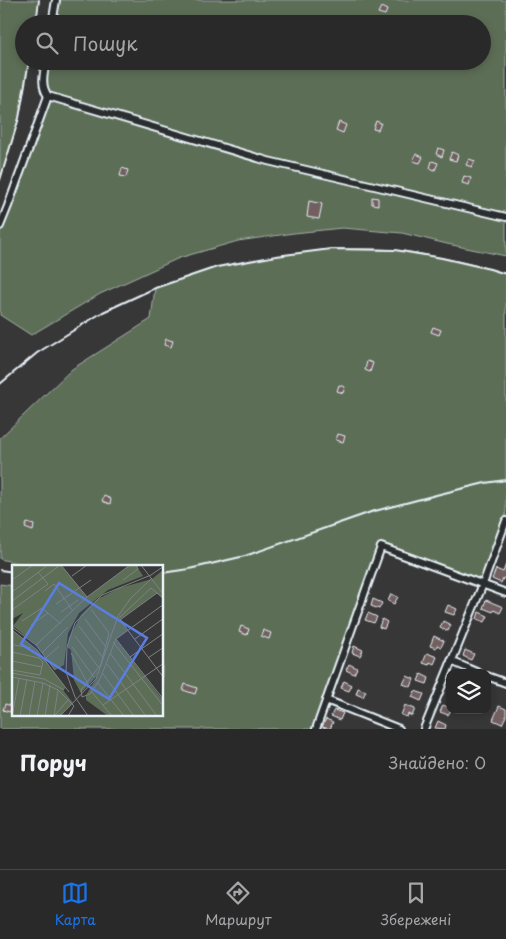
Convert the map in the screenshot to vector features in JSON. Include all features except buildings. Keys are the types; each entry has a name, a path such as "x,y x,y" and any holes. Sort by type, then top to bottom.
{"street":[{"path":"54,15 56,0"},
{"path":"0,226 48,96 43,81 45,70"},
{"path":"48,96 268,161 506,217"},
{"path":"424,729 484,584 506,522"},
{"path":"316,729 381,547 506,593"},
{"path":"451,661 470,669"},
{"path":"491,677 506,683"},
{"path":"326,700 400,729"}],"green space":[{"path":"0,0 39,0 37,15 15,15 15,70 27,70 19,118 0,180"},
{"path":"56,0 506,0 506,256 402,233 342,228 238,241 179,258 100,294 31,335 0,315 0,226 48,96 45,93 46,70 491,70 491,15 54,15"},
{"path":"331,249 396,250 452,260 506,274 506,521 483,584 381,547 316,729 0,729 0,584 12,586 12,716 164,716 164,565 25,565 0,559 0,438 72,369 151,319 155,288 217,267 276,256"}],"railway":[{"path":"37,15 39,0"},
{"path":"0,180 19,118 27,70"},
{"path":"0,384 37,353 103,312 155,288 217,267 276,256 331,249 395,250 442,258 506,274"},
{"path":"164,573 245,556 371,512 485,483 506,480"},
{"path":"0,570 12,572"}]}
